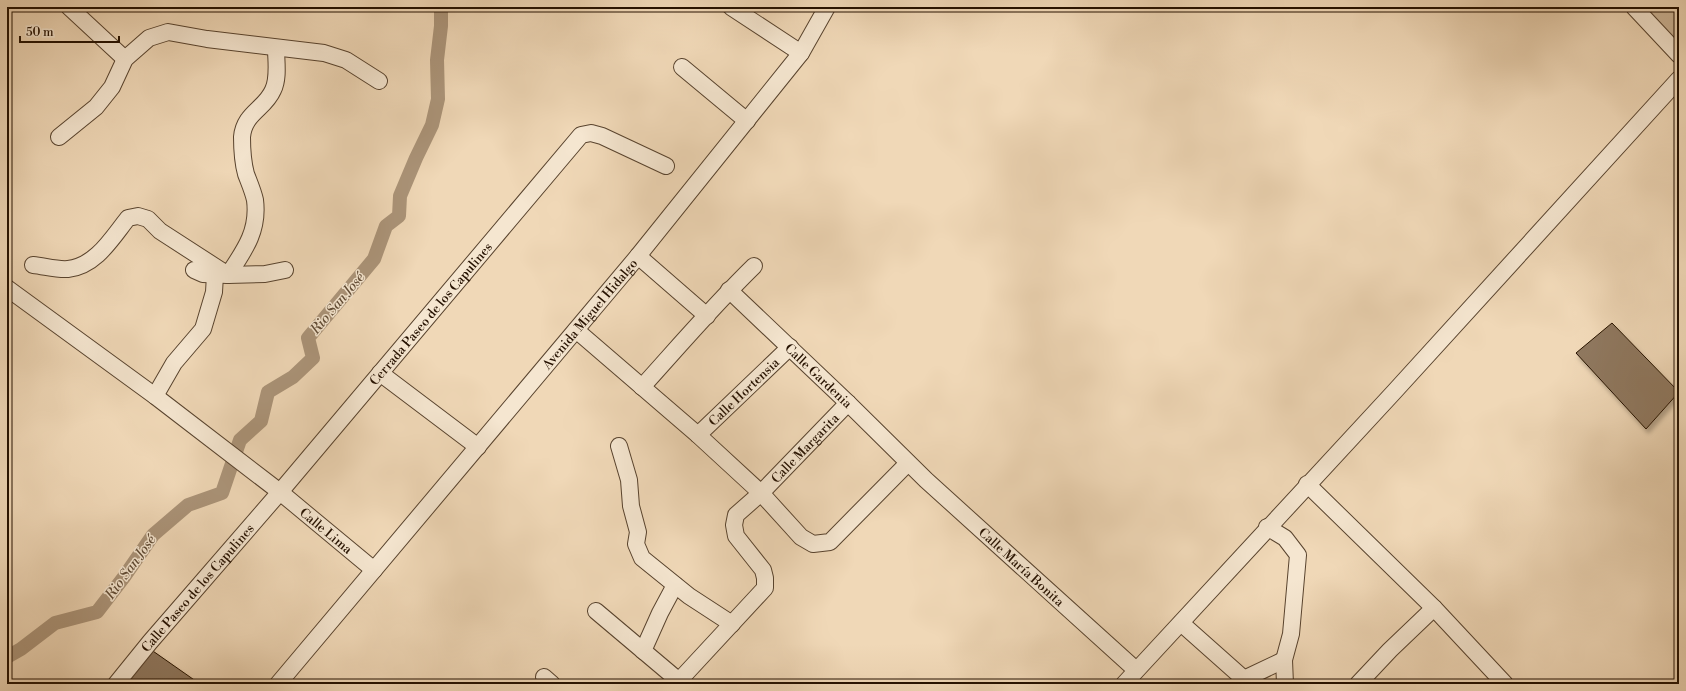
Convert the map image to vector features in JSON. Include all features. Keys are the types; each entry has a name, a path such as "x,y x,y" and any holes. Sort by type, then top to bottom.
{"street":[{"path":"69,7 125,59"},
{"path":"731,7 801,53"},
{"name":"Avenida Miguel Hidalgo","path":"278,684 638,256 748,121 801,53 827,7"},
{"path":"1634,7 1679,55"},
{"path":"59,137 96,107 112,87 125,59 149,38 168,32 207,39 324,53 346,60 379,81"},
{"path":"156,396 174,363 203,329 214,292 222,275 248,246 254,225 255,200 246,172 242,137 246,121 266,101 273,90 276,76 276,48"},
{"path":"682,67 748,121"},
{"path":"1124,684 1307,484 1394,392 1679,79"},
{"name":"Cerrada Paseo de los Capulines","path":"280,492 581,134 591,133 602,136 666,166"},
{"path":"34,265 68,269 90,262 107,245 128,218 138,216 148,219 160,231 222,275"},
{"path":"638,256 707,316"},
{"path":"642,386 729,290 754,266"},
{"path":"194,270 203,274 222,275 266,274 285,270"},
{"name":"Calle Lima","path":"7,288 156,396 280,492 374,570"},
{"name":"Calle Gardenia","path":"729,290 848,403 908,463"},
{"path":"576,330 698,435 761,493 801,537 813,544 830,542 908,463"},
{"name":"Calle Hortensia","path":"698,435 790,348"},
{"path":"380,373 478,447"},
{"name":"Calle Margarita","path":"677,682 765,588 763,570 736,536 734,525 736,515 761,493 848,403"},
{"path":"619,446 629,480 631,506 638,532 636,544 642,558 688,596 732,624"},
{"name":"Calle María Bonita","path":"908,463 1136,670"},
{"path":"1307,484 1434,608 1505,684"},
{"name":"Calle Paseo de los Capulines","path":"116,684 150,642 280,492"},
{"path":"1268,527 1285,538 1298,555 1291,634 1284,660 1285,684"},
{"path":"643,651 660,613 675,586"},
{"path":"1358,684 1390,650 1434,608"},
{"path":"596,611 677,682"},
{"path":"1181,623 1242,682 1284,660"}],"shaded area":[{"path":"1638,7 1679,7 1679,51"}],"building":[{"path":"1612,323 1679,392 1646,429 1576,353"},
{"path":"150,649 200,684 122,684"}],"waterway":[{"name":"Rio San José","path":"7,657 21,649 55,623 97,612 124,577 153,535 188,505 222,493 240,440 261,421 268,392 293,377 313,358 308,338 374,259 386,226 399,216 400,196 432,125 438,99 437,60 441,26 441,7"}]}
